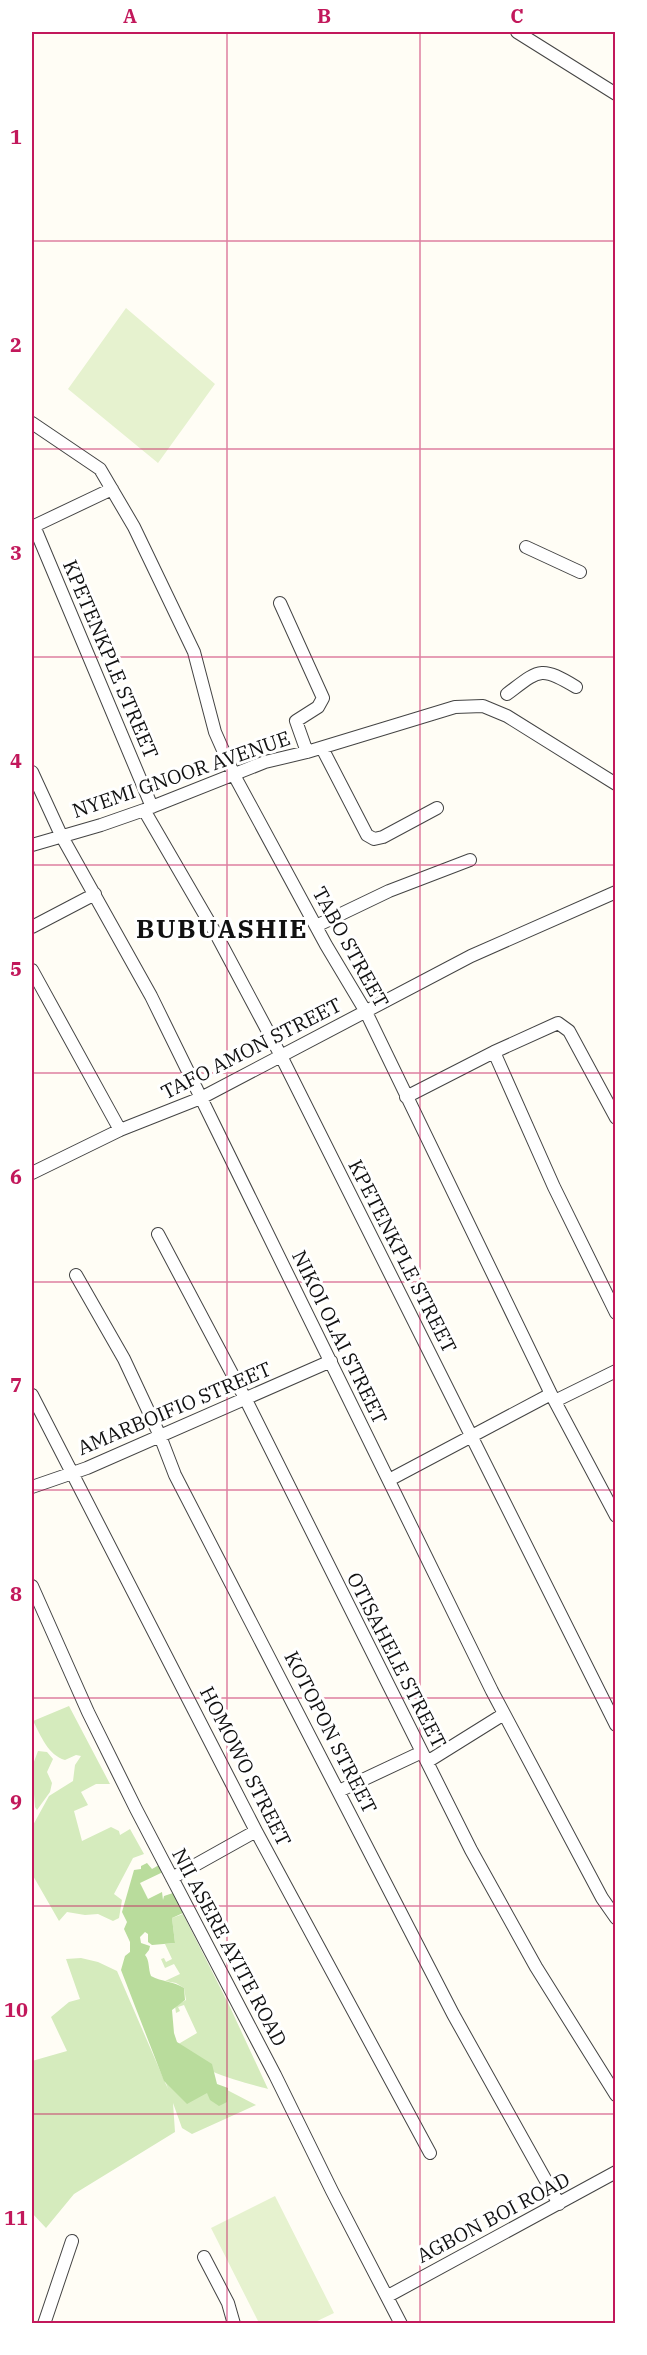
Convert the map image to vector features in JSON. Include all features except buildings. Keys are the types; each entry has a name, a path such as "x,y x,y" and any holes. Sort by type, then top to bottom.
{"street":[{"path":"517,32 615,94"},
{"name":"TABO STREET","path":"32,423 100,469 134,526 194,652 215,732 234,775 316,926 366,1012 553,1398 615,1516"},
{"path":"33,526 112,489"},
{"name":"KPETENKPLE STREET","path":"33,526 148,809 281,1056 615,1725"},
{"path":"526,547 580,572"},
{"path":"280,603 323,698 318,707 296,721 307,752"},
{"path":"507,694 538,672 546,671 576,687"},
{"name":"NYEMI GNOOR AVENUE","path":"32,845 148,809 265,762 322,748 455,707 483,706 507,716 615,784"},
{"path":"322,748 367,835 374,839 383,837 437,808"},
{"name":"NIKOI OLAI STREET","path":"32,772 61,835 151,996 504,1714 602,1898 615,1918"},
{"path":"316,926 389,891 470,860"},
{"name":"TAFO AMON STREET","path":"32,1173 120,1130 201,1098 471,956 615,892"},
{"path":"32,927 95,894"},
{"path":"32,970 120,1130"},
{"path":"406,1097 555,1023 562,1024 569,1031 615,1118"},
{"path":"494,1052 554,1187 615,1313"},
{"name":"OTISAHELE STREET","path":"158,1234 246,1400 471,1850 536,1967 615,2095"},
{"name":"KOTOPON STREET","path":"76,1275 124,1359 175,1475 453,2014 559,2204"},
{"name":"AMARBOIFIO STREET","path":"32,1487 160,1437 331,1361"},
{"path":"389,1480 553,1398 615,1371"},
{"name":"HOMOWO STREET","path":"32,1395 256,1831 430,2153"},
{"name":"NII ASERE AYITE ROAD","path":"32,1586 88,1712 401,2324"},
{"path":"339,1791 424,1757 504,1714"},
{"path":"172,1878 256,1831"},
{"name":"AGBON BOI ROAD","path":"388,2296 615,2172"},
{"path":"44,2324 72,2241"},
{"path":"204,2257 228,2303 234,2324"}],"green space":[{"path":"126,308 215,384 158,463 68,389"},
{"path":"69,1706 110,1784 96,1784 81,1792 88,1805 74,1811 82,1841 111,1827 119,1831 120,1835 130,1829 144,1854 133,1858 114,1894 122,1900 119,1918 113,1921 98,1914 85,1915 67,1912 59,1921 32,1874 32,1827 49,1796 73,1781 75,1765 81,1756 76,1755 65,1760 59,1758 46,1744 33,1721"},
{"path":"38,1751 47,1752 53,1759 47,1772 52,1783 50,1792 37,1810 32,1767"},
{"path":"147,1863 152,1869 159,1865 163,1872 140,1883 148,1899 162,1892 163,1900 164,1896 173,1893 183,1913 172,1918 175,1943 152,1945 148,1942 148,1934 145,1932 140,1937 141,1943 150,1946 145,1955 151,1976 184,1988 185,2000 172,2010 174,2033 177,2042 212,2064 217,2084 228,2088 227,2102 219,2106 210,2100 207,2093 187,2104 164,2081 121,1970 125,1956 130,1952 130,1942 124,1929 127,1922 122,1912 134,1870 141,1869 141,1866"},
{"path":"183,1914 268,2089 204,2068 182,2054 175,2046 197,2033 184,2005 178,2007 180,2011 176,2013 175,2006 186,2000 184,1988 176,1983 165,1981 180,1974 174,1964 165,1968 161,1959 164,1958 166,1962 172,1959 165,1944 175,1943 172,1918"},
{"path":"81,1958 98,1962 117,1971 168,2089 156,2053 256,2105 192,2134 182,2128 173,2103 175,2132 74,2194 46,2228 32,2213 32,2061 67,2051 51,2017 69,2002 80,1999 66,1959"},
{"path":"275,2196 334,2313 313,2323 259,2323 211,2228"}],"district":[{"name":"BUBUASHIE","path":"222,928"}]}
